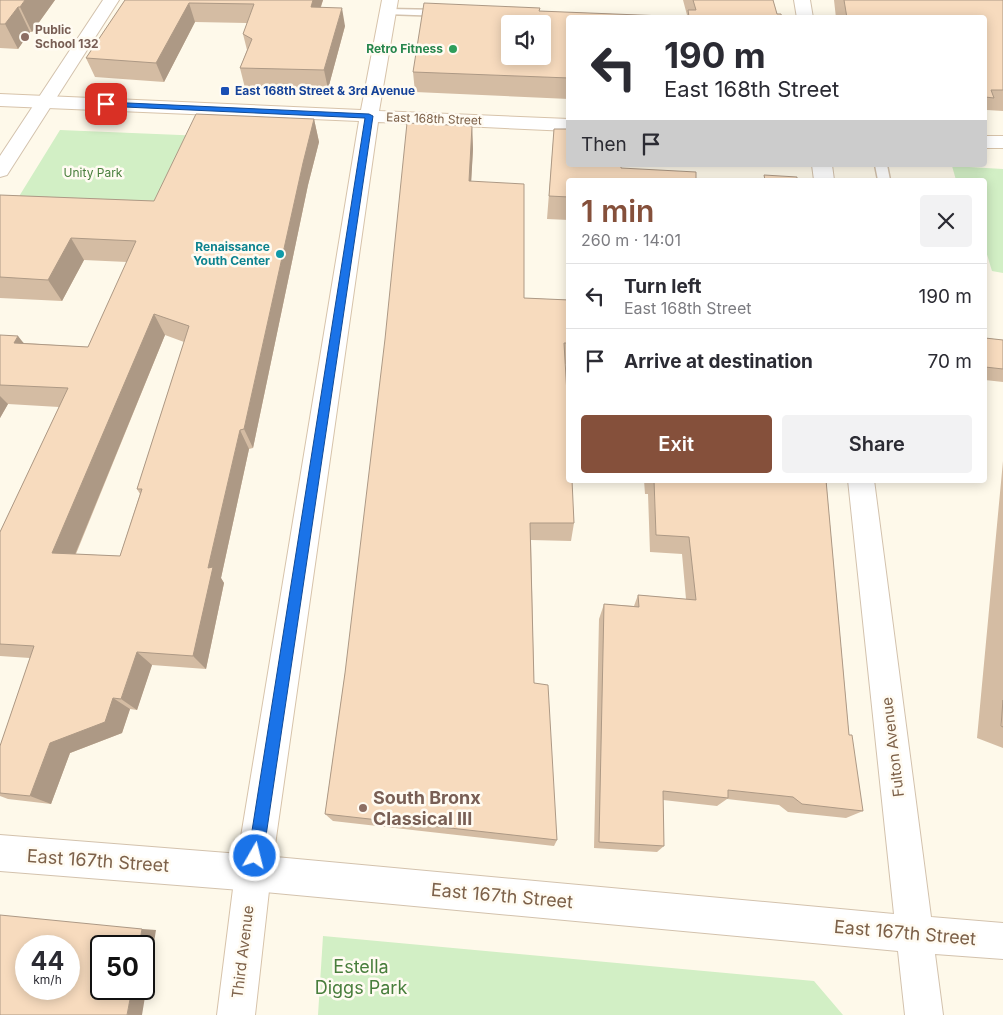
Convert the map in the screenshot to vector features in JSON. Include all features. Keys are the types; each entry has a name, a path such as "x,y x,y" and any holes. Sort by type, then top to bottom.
{"street":[{"path":"0,171 111,0"},
{"path":"802,0 804,15"},
{"name":"Third Avenue","path":"236,1015 253,873 369,116 389,6"},
{"name":"East 168th Street","path":"0,100 566,125"},
{"path":"987,142 1003,142"},
{"name":"Fulton Avenue","path":"861,483 924,1015"},
{"name":"East 167th Street","path":"0,853 253,873 916,935 1003,941"}],"lane":[{"path":"389,6 457,13"}],"green space":[{"name":"Unity Park","path":"60,130 204,136 167,217 10,211"},
{"path":"952,167 1003,169 1003,273 992,271 987,255 987,178 955,178"},
{"name":"Estella Diggs Park","path":"323,936 814,981 843,1015 318,1015"}],"building":[{"path":"0,0 25,0 5,24 0,24"},
{"path":"125,0 313,0 311,7 342,8 324,70 240,68 252,39 243,34 254,4 189,3 156,63 86,58"},
{"path":"693,0 773,0 777,14 781,15 689,15 688,10 696,10"},
{"path":"844,0 1003,0 1003,90 991,90 994,98 987,97 987,15 846,15"},
{"path":"424,3 540,8 539,11 639,15 566,15 566,78 413,72"},
{"path":"196,114 314,119 244,429 240,430 208,568 213,567 193,656 137,652 121,699 113,698 105,722 50,743 30,796 0,793 0,746 34,646 0,644 0,532 68,388 0,385 0,335 18,336 14,343 88,347 136,241 71,238 48,280 0,277 0,195 154,201","holes":["154,314 189,326 137,489 142,489 120,556 52,553"]},
{"path":"407,123 472,126 469,181 524,184 524,298 566,300 566,343 564,343 566,377 566,483 572,483 574,523 530,523 534,683 548,685 557,840 325,814 345,673 385,339"},
{"path":"554,129 566,129 566,167 621,167 696,172 696,178 566,178 566,197 549,196"},
{"path":"764,175 797,177 797,178 765,178"},
{"path":"987,338 1003,340 1003,369 987,367"},
{"path":"654,483 826,483 849,735 852,735 863,811 802,804 793,797 728,790 728,798 663,791 664,846 599,842 604,604 639,607 638,595 696,600 689,537 656,535"},
{"path":"1003,700 1003,727 1001,726"},
{"path":"0,915 142,929 141,935 90,935 90,1000 130,1000 127,1015 0,1015"}],"place":[{"name":"Public School 132","path":"25,37"},
{"name":"Retro Fitness","path":"453,49"},
{"name":"East 168th Street & 3rd Avenue","path":"225,91"},
{"name":"Renaissance Youth Center","path":"280,254"},
{"name":"South Bronx Classical III","path":"363,808"}],"route":[{"path":"106,104 369,116 255,856"}]}
